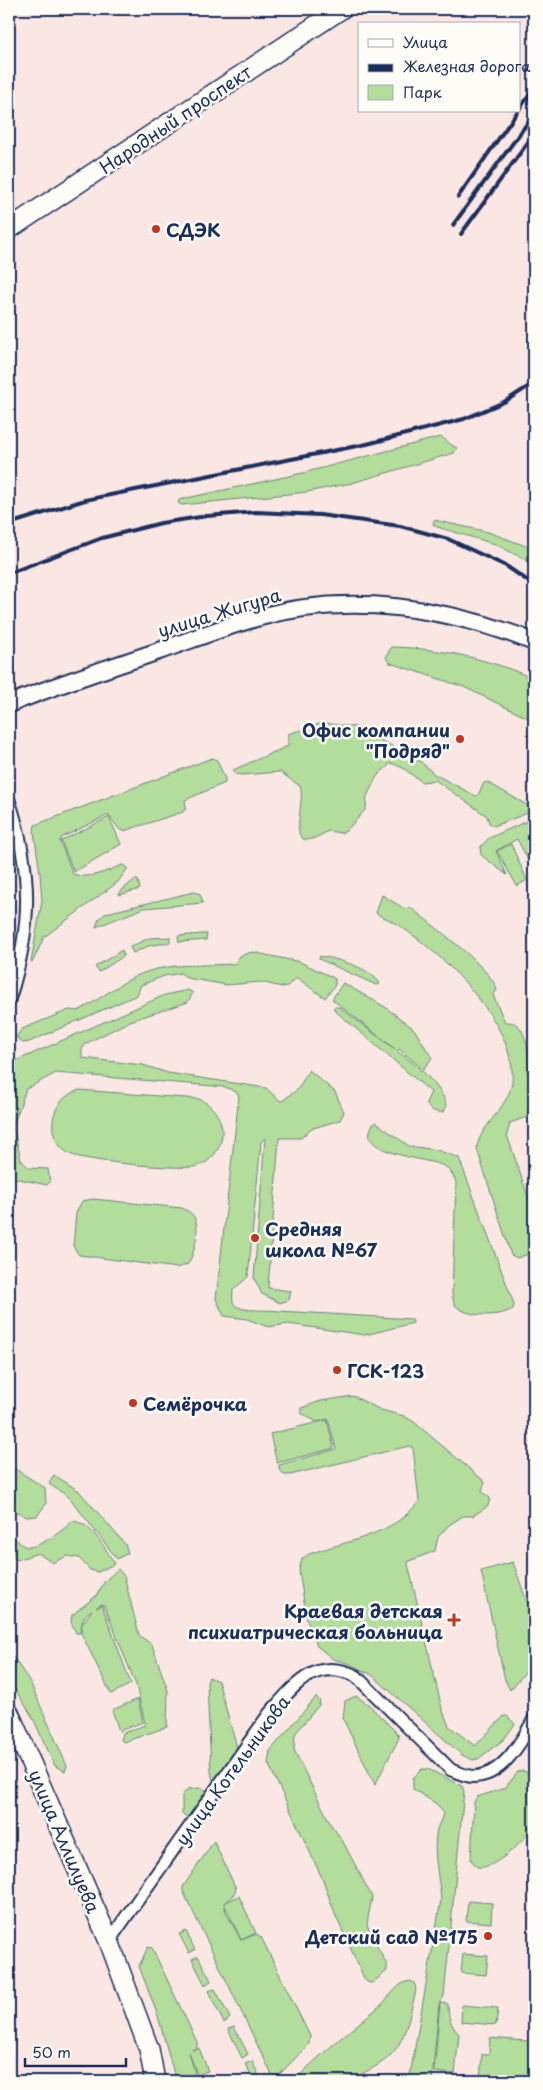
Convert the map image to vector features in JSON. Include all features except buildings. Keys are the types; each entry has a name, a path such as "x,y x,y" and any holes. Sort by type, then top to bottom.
{"main road":[{"name":"Народный проспект","path":"9,229 341,9"},
{"name":"улица Жигура","path":"9,704 52,687 257,618 326,605 358,604 436,613 477,622 534,642"},
{"name":"улица Аллилуева","path":"9,1713 109,1941"},
{"path":"109,1941 149,2049 155,2081"}],"street":[{"path":"9,800 16,822 27,876 28,905 26,932 9,1000"},
{"name":"улица Котельникова","path":"109,1941 269,1714 289,1691 308,1675 328,1668 344,1670 356,1676 450,1770 470,1776 482,1776 496,1770 508,1758 534,1719"}],"green space":[{"path":"440,437 457,448 454,453 352,483 307,492 182,505 178,503 179,500 303,473"},
{"path":"434,520 488,532 534,549 534,564 495,544 437,527 433,524"},
{"path":"391,647 446,652 483,660 534,679 534,721 464,687 390,663 386,658"},
{"path":"323,723 356,727 420,761 434,774 476,796 484,783 487,782 532,808 530,812 494,826 489,823 487,816 435,780 422,782 403,768 391,763 377,776 367,796 366,809 346,831 341,833 328,831 313,838 304,839 300,835 299,827 300,786 280,772 241,775 235,774 233,770 288,746 288,734"},
{"path":"212,758 217,760 225,783 185,800 186,808 183,812 124,831 120,830 108,815 61,838 60,842 73,874 79,876 92,875 122,865 128,868 118,882 44,937 31,962 42,901 34,832 35,825"},
{"path":"109,817 121,844 74,872 61,841"},
{"path":"534,818 534,871 517,839 496,851 507,875 481,855 480,847 489,838"},
{"path":"511,844 527,880 517,886 497,851"},
{"path":"134,880 138,880 140,889 119,895 120,892"},
{"path":"194,892 200,894 203,903 144,908 96,927 99,919 106,913"},
{"path":"382,895 405,909 410,907 445,934 484,970 493,981 497,990 493,995 505,1022 516,1024 526,1040 528,1072 533,1089 527,1117 510,1123 507,1135 534,1214 534,1252 517,1258 511,1255 477,1149 482,1133 500,1109 510,1091 512,1082 511,1062 505,1042 481,1002 449,966 409,932 376,913"},
{"path":"207,934 206,940 179,942 178,936"},
{"path":"170,937 170,943 151,945 133,953 130,947 149,938"},
{"path":"9,938 14,951 9,977"},
{"path":"122,950 124,956 99,972 95,967"},
{"path":"252,952 300,962 332,977 335,979 335,985 325,998 297,978 287,986 282,987 260,982 227,985 187,978 181,973 164,976 141,985 137,995 29,1042 23,1043 16,1037 22,1029 69,1010 78,1011 121,984 149,971 180,966 234,964 240,956"},
{"path":"320,956 362,969 376,978 380,984 376,985 319,959"},
{"path":"343,983 385,1007 414,1029 432,1058 423,1069 399,1049 397,1051 419,1068 434,1083 444,1099 446,1106 443,1112 437,1112 427,1105 426,1103 431,1092 334,1010 334,1007 339,1007 396,1050 332,999"},
{"path":"188,990 193,993 188,1002 130,1021 85,1044 82,1050 82,1058 143,1065 168,1073 266,1088 282,1101 298,1089 309,1070 335,1092 344,1112 340,1120 310,1129 301,1138 279,1138 268,1288 291,1291 289,1300 280,1303 262,1294 254,1278 265,1138 261,1142 248,1277 233,1290 233,1302 235,1305 246,1309 412,1319 413,1323 365,1335 288,1324 268,1327 247,1319 224,1316 216,1299 239,1096 236,1092 225,1087 56,1073 26,1089 13,1126 21,1160 29,1168 48,1169 50,1182 47,1185 9,1177 9,1064 165,995"},
{"path":"79,1090 199,1099 209,1105 219,1118 222,1129 220,1145 215,1154 203,1164 189,1167 93,1160 70,1154 61,1147 56,1139 53,1119 61,1101 69,1094"},
{"path":"375,1122 409,1146 437,1150 459,1158 514,1304 513,1309 500,1314 483,1315 467,1312 455,1305 452,1294 456,1182 450,1171 444,1166 381,1148 372,1141 370,1133"},
{"path":"93,1199 182,1208 189,1212 196,1221 197,1232 194,1249 188,1264 177,1268 79,1255 73,1246 76,1213 82,1201"},
{"path":"353,1396 381,1410 404,1416 414,1422 485,1482 482,1492 490,1498 488,1506 473,1516 463,1516 449,1525 438,1537 435,1551 409,1561 408,1564 442,1709 449,1726 475,1746 504,1716 507,1716 515,1724 503,1740 478,1759 473,1760 462,1755 372,1675 348,1663 333,1659 317,1646 307,1620 299,1571 302,1559 309,1554 383,1529 409,1513 419,1501 413,1448 409,1446 290,1475 285,1475 279,1470 279,1465 336,1449 328,1419 317,1422 301,1413 301,1408 321,1401"},
{"path":"327,1420 334,1448 277,1463 270,1434"},
{"path":"9,1465 45,1488 46,1504 37,1516 27,1517 9,1508"},
{"path":"54,1475 79,1491 125,1544 128,1553 117,1559 69,1497 49,1484"},
{"path":"73,1521 86,1526 92,1531 102,1543 114,1564 98,1572 90,1570 79,1558 67,1556 52,1563 38,1553 17,1560 9,1554 9,1533 24,1546 36,1546 64,1529"},
{"path":"513,1562 534,1622 534,1662 510,1690 505,1680 481,1571"},
{"path":"118,1569 124,1576 139,1635 152,1645 168,1691 167,1727 124,1742 121,1740 123,1733 145,1725 145,1723 136,1685 104,1605 102,1604 96,1608 102,1605 131,1684 111,1694 81,1633 82,1624 92,1610 84,1617 82,1623 80,1633 76,1633 71,1622 72,1615 96,1596 105,1581"},
{"path":"9,1651 30,1682 67,1766 65,1771 55,1766 32,1716 9,1680"},
{"path":"209,1677 218,1681 237,1747 214,1785 211,1771 207,1683"},
{"path":"356,1696 369,1705 398,1734 399,1738 375,1785 343,1719 345,1701"},
{"path":"316,1697 320,1701 319,1705 295,1734 294,1750 331,1825 341,1838 372,1897 367,1924 387,1965 387,1971 372,1983 367,1982 364,1978 335,1914 323,1880 268,1763 270,1751"},
{"path":"138,1699 143,1722 119,1731 112,1710"},
{"path":"422,1769 428,1769 462,1786 464,1791 444,1996 439,2004 432,2081 409,2081 441,1900 435,1847 437,1829 443,1813 438,1805 413,1789 413,1778"},
{"path":"523,1771 534,1775 534,1827 516,1847 500,1859 484,1867 477,1867 471,1860 474,1802 477,1797 505,1788 518,1772"},
{"path":"200,1788 206,1790 205,1798 192,1816 187,1817 182,1813 182,1795 188,1789"},
{"path":"214,1841 236,1889 233,1896 224,1903 226,1912 241,1940 257,1934 261,1937 310,2036 309,2044 276,2078 272,2075 183,1891 183,1887"},
{"path":"239,1896 256,1933 241,1940 224,1903"},
{"path":"468,1901 492,1903 491,1923 466,1921"},
{"path":"186,1931 195,1950 189,1953 179,1934"},
{"path":"148,1947 152,1948 197,2042 197,2047 192,2050 199,2048 208,2071 197,2075 189,2052 195,2073 190,2078 190,2081 176,2081 158,2016 139,1966"},
{"path":"463,1954 488,1956 486,1975 461,1973"},
{"path":"198,1956 211,1981 205,1985 192,1959"},
{"path":"410,1981 414,1983 416,1991 407,2024 397,2047 386,2059 363,2074 356,2081 294,2081 325,2051 381,2005 398,1987"},
{"path":"215,1989 230,2018 224,2023 208,1991"},
{"path":"440,2003 448,2004 450,2020 459,2034 455,2074 434,2072"},
{"path":"462,2005 498,2008 496,2025 461,2022"},
{"path":"534,2024 534,2081 480,2081 482,2054 489,2054 490,2038 525,2041 533,2038"},
{"path":"234,2027 248,2054 242,2058 228,2029"},
{"path":"252,2061 260,2081 254,2081 245,2064"}],"railway":[{"path":"520,108 534,89"},
{"path":"458,197 517,112"},
{"path":"453,225 534,114"},
{"path":"461,234 534,134"},
{"path":"9,524 85,500 367,444 464,419 504,402 534,383"},
{"path":"9,573 102,538 161,523 207,516 256,512 320,515 400,526 448,539 506,566 534,585"}],"place":[{"name":"СДЭК","path":"156,229"},
{"name":"Офис компании \"Подряд\"","path":"460,739"},
{"name":"Средняя школа №67","path":"255,1238"},
{"name":"ГСК-123","path":"337,1370"},
{"name":"Семёрочка","path":"133,1403"},
{"name":"Краевая детская психиатрическая больница","path":"454,1620"},
{"name":"Детский сад №175","path":"488,1936"}]}
